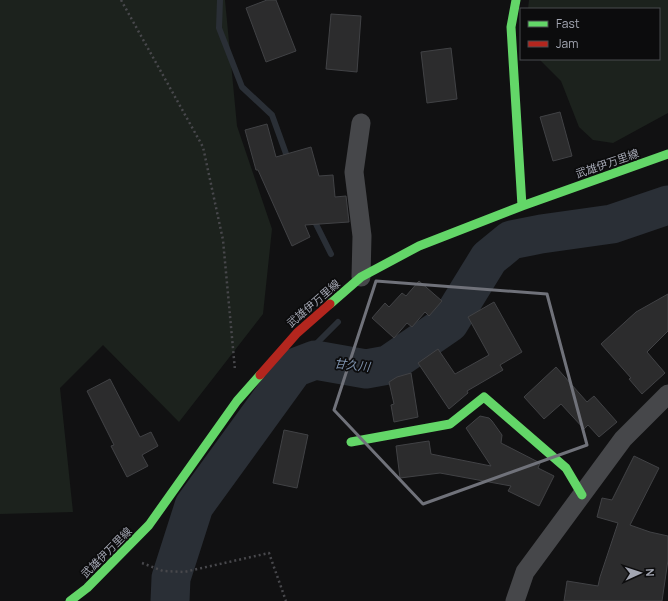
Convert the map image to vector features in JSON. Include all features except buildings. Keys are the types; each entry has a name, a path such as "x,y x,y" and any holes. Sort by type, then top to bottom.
{"main road":[{"path":"516,0 511,27 522,206"},
{"name":"武雄伊万里線","path":"70,601 90,595 149,526 237,401 297,333 361,277 419,246 522,206 668,154"},
{"path":"351,442 450,424 484,397 566,468 582,495"}],"street":[{"path":"361,123 354,172 362,236 361,277"},
{"path":"515,601 525,572 623,438 668,394"}],"path":[{"path":"121,0 203,147 223,240 237,401"},
{"path":"163,571 184,572 269,553 286,601"}],"highlighted area":[{"path":"376,281 547,294 587,445 423,504 334,410"}],"shaded area":[{"path":"0,0 225,0 237,126 272,229 263,314 179,422 103,345 60,388 73,512 0,514"},
{"path":"529,0 668,0 668,113 613,143 593,140 579,127 561,81 540,60 660,60 660,8 528,8"}],"waterway":[{"path":"220,0 219,28 242,87 272,115 289,162"},
{"name":"甘久川","path":"170,601 171,578 194,506 294,368 315,360 366,369 388,365 449,323 489,258 511,240 541,234 612,224 668,205"},
{"path":"313,218 331,254"},
{"path":"294,368 338,322"}],"traffic: fast":[{"path":"516,0 511,27 522,206"},
{"path":"330,304 361,277 419,246 522,206 668,154"},
{"path":"70,601 87,588 149,525 237,401 260,375"},
{"path":"351,442 450,424 484,397 566,468 582,495"}],"traffic: jam":[{"path":"260,375 297,333 330,304"}]}
